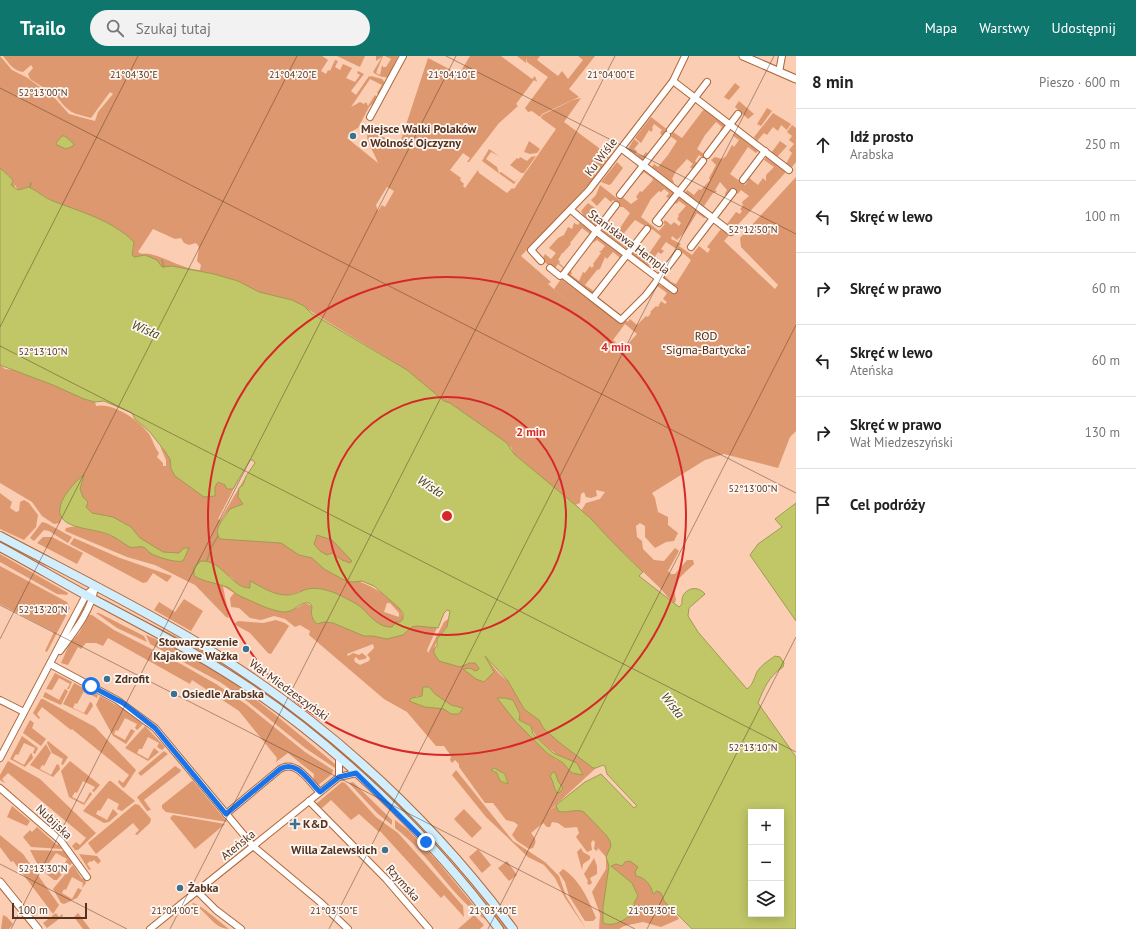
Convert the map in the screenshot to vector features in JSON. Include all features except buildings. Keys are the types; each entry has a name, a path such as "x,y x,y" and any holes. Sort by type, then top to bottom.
{"main road":[{"name":"Wał Miedzeszyński","path":"0,536 171,627 221,657 272,692 327,733 365,765 416,815 460,863 513,929"},
{"name":"Wał Miedzeszyński","path":"0,548 182,647 240,681 296,722 356,773 444,861 499,929"}],"street":[{"path":"370,117 403,56"},
{"name":"Ku Wiśle","path":"541,261 531,250 590,190 673,81 685,56"},
{"path":"743,56 796,79"},
{"path":"778,72 782,56"},
{"path":"673,81 789,170"},
{"path":"620,195 707,82"},
{"path":"707,155 738,114"},
{"path":"622,148 731,232"},
{"path":"743,180 765,152"},
{"path":"659,223 656,220 703,160"},
{"path":"691,247 733,192"},
{"path":"563,275 616,205"},
{"name":"Stanisława Hempla","path":"571,210 597,232 674,290"},
{"path":"593,298 628,256 647,230"},
{"path":"550,268 560,276 563,275 621,320 646,295 678,253"},
{"path":"0,758 52,661 77,627 95,586"},
{"path":"52,661 123,703 155,728 254,846 320,902 348,929"},
{"path":"0,700 24,712"},
{"path":"339,758 339,777"},
{"path":"226,814 280,769 286,766 293,767 308,778 320,792"},
{"name":"Ateńska","path":"150,929 339,777 356,773"},
{"name":"Nubijska","path":"0,788 61,842 87,877"},
{"name":"Rzymska","path":"309,802 386,879 430,929"},
{"path":"0,882 38,929"},
{"path":"197,891 216,910 239,928"}],"green space":[{"name":"ROD \"Sigma-Bartycka\"","path":"0,56 12,70 26,77 53,96 69,114 95,121 98,112 113,94 110,92 91,118 71,112 57,97 58,93 55,95 30,79 28,74 33,68 31,65 23,72 16,70 3,56 322,56 328,60 321,71 326,74 328,70 330,71 335,60 338,61 335,67 340,70 343,64 352,68 346,78 355,82 360,75 357,73 358,71 364,74 351,91 356,95 369,76 382,79 386,84 379,95 377,93 382,85 370,79 351,107 360,102 364,104 366,102 368,106 375,95 378,98 369,107 358,128 354,130 347,138 378,163 368,141 368,126 387,139 400,143 428,58 459,74 470,56 501,56 532,79 535,76 537,82 534,80 516,104 518,106 499,123 469,162 467,162 470,158 463,153 450,170 461,178 460,180 464,184 463,186 465,188 478,170 479,173 507,193 512,188 514,189 556,129 541,118 542,115 573,100 581,98 564,122 611,157 593,180 521,256 551,282 548,284 599,328 554,289 561,279 594,304 596,303 613,316 612,318 620,324 624,319 628,322 630,319 637,325 646,316 648,317 651,313 650,312 656,306 658,307 661,301 665,304 667,302 663,299 667,293 656,285 658,284 675,293 678,290 664,280 664,275 671,282 676,284 691,260 683,253 679,256 681,252 666,242 661,249 664,251 661,254 658,252 648,267 633,255 633,251 643,259 646,258 661,236 652,229 647,233 650,229 635,220 624,233 626,235 621,243 630,249 628,250 602,232 605,224 607,225 605,231 612,235 616,230 618,231 630,213 623,207 620,207 620,205 613,200 611,202 605,197 597,206 591,200 596,195 600,185 619,200 622,197 631,204 638,199 636,197 640,191 642,192 653,180 644,172 641,175 639,174 644,169 674,192 671,199 666,197 669,193 664,189 661,192 659,191 651,199 641,217 659,231 665,224 663,223 665,220 671,225 674,222 679,226 681,223 677,219 679,216 678,215 686,206 679,201 676,204 674,201 677,198 681,198 706,217 704,218 697,213 685,232 677,240 672,236 671,239 681,244 679,246 692,255 699,246 708,253 710,249 707,247 721,229 720,226 730,234 724,241 775,289 778,285 741,247 740,238 796,177 796,431 790,437 778,468 724,454 705,460 652,493 655,498 658,512 668,517 668,525 678,533 674,541 666,542 655,548 645,537 645,526 640,523 636,526 637,537 642,541 643,549 654,560 664,561 675,548 679,551 668,571 671,574 675,574 687,560 693,560 694,564 681,576 676,584 676,600 674,604 591,519 581,511 586,503 600,499 605,492 596,490 597,496 591,498 586,497 584,492 581,494 580,503 575,505 514,454 511,447 450,403 444,401 407,370 307,309 165,270 134,257 132,255 134,245 83,213 52,201 29,187 18,190 15,185 14,188 11,185 13,181 12,179 0,168","holes":["387,187 394,191 385,207 382,205 378,211 376,205","153,229 175,239 181,238 184,243 189,245 196,243 199,247 197,261 201,265 200,270 187,268 150,254 138,252","625,324 637,334 623,349 613,340"]},
{"path":"337,56 365,56 360,67"},
{"path":"376,56 383,56 376,73 380,75 382,65 383,67 386,67 391,59 385,56 398,56 388,77 380,76 373,72 382,57 376,61"},
{"path":"517,56 540,56 537,60 558,76 562,71 568,79 583,60 578,56 595,56 569,89 579,97 542,114 540,117 532,111 528,112 525,108 548,77 527,62 526,57 526,63"},
{"path":"735,83 740,87 729,100 724,97"},
{"path":"739,101 754,114 748,119 735,107"},
{"path":"767,108 772,111 761,126 757,124"},
{"path":"704,109 725,125 725,128 722,131 720,130 722,127 716,122 705,135 697,149 705,155 703,158 699,155 695,161 697,163 693,169 690,167 693,164 687,159 676,171 672,179 674,182 673,183 652,167 654,164 658,167 677,141 670,136 673,132 682,138"},
{"path":"773,113 791,124 787,130 781,125 778,131 773,127 767,135 764,133 757,141 754,137"},
{"path":"651,117 668,130 663,136 660,133 662,130 654,124 651,132 649,130 641,143 635,138"},
{"path":"792,125 796,128 796,162 792,167 786,164 792,153 789,150 794,144 789,140 792,136 787,132"},
{"path":"735,133 758,151 756,153 748,147 730,174 745,185 748,181 746,179 748,177 758,185 763,178 766,181 766,175 774,167 764,160 766,157 785,171 785,173 734,229 727,224 736,212 740,214 742,211 740,209 743,206 742,202 749,196 741,190 738,194 733,188 726,196 725,194 727,190 720,182 715,190 717,192 713,193 704,206 711,212 685,193 687,190 694,195 710,180 709,178 716,165 711,160 715,157 722,159 726,156 732,145 734,147 739,140 733,136"},
{"path":"634,139 639,143 634,149 637,151 636,154 643,156 646,152 649,155 644,161 628,149"},
{"path":"529,141 540,149 537,153 530,154 524,152"},
{"path":"780,141 787,146 777,157 771,153"},
{"path":"489,149 499,156 491,152 486,159 497,167 499,173 501,172 515,182 518,179 514,184 482,161"},
{"path":"536,156 524,173 521,173 510,165 517,158 519,159 520,157 527,161 531,157"},
{"path":"617,162 623,168 611,184 609,185 601,182"},
{"path":"588,203 595,208 589,216 592,218 591,220 600,225 596,227 585,218 581,211"},
{"path":"580,222 592,232 590,234 582,228 570,243 571,244 562,253 558,260 560,261 559,263 566,269 562,272 561,271 563,268 558,264 554,269 543,261 545,254 551,259 556,253 549,248 558,238 564,235 568,227 572,229 574,223 578,225"},
{"path":"596,237 599,237 623,256 619,260 619,257 613,252 607,259 605,257 600,269 597,270 585,285 595,292 593,295 566,275 570,271 572,273 571,275 579,281 583,272 585,273 590,266 592,268 594,265 593,264 601,253 599,251 601,251 605,246 597,240 593,243"},
{"path":"0,365 5,369 15,370 95,402 96,406 110,407 133,418 149,434 159,453 157,457 163,463 163,466 166,466 166,460 160,446 184,470 198,481 210,487 217,482 231,487 241,475 218,519 220,520 246,476 238,497 244,502 247,496 250,497 252,501 250,505 236,506 224,516 219,526 221,536 239,540 274,535 290,539 301,537 308,532 329,534 343,544 353,560 379,589 362,581 360,582 387,596 394,602 399,607 403,619 391,632 385,632 368,620 356,622 355,612 358,606 337,594 325,590 313,588 315,594 313,597 306,595 305,590 285,596 241,589 232,578 212,566 201,564 196,571 197,575 227,585 236,591 250,595 264,604 273,603 282,609 297,608 305,603 312,606 311,614 317,623 333,623 364,634 371,632 377,635 393,634 401,628 404,623 417,617 441,619 427,650 428,653 444,622 448,619 446,628 437,640 434,653 438,657 448,661 453,658 459,659 459,652 451,639 457,642 464,640 475,652 477,652 477,648 480,650 505,679 528,692 538,702 546,704 546,712 542,720 551,731 585,761 596,768 548,812 585,782 589,781 563,804 561,809 562,812 573,811 574,807 578,806 597,820 603,822 608,820 617,821 620,827 615,843 621,834 623,824 628,827 630,832 630,841 643,866 638,869 639,872 647,874 648,870 695,929 692,929 668,903 679,919 661,927 643,922 624,926 619,929 599,929 600,914 592,892 606,869 606,857 598,848 597,851 594,849 595,842 593,840 591,843 592,850 587,852 576,837 579,833 577,827 565,828 558,823 552,822 550,827 547,827 543,823 531,833 535,839 535,844 533,848 529,849 517,841 512,835 518,825 514,822 506,820 493,803 485,803 459,767 459,764 455,760 452,763 450,760 451,756 444,746 436,746 407,712 384,699 309,635 310,631 300,625 295,627 285,619 274,616 261,620 250,618 239,608 231,607 230,598 234,593 223,586 229,618 226,617 195,585 155,565 127,557 65,531 66,528 73,526 89,528 121,538 128,538 129,534 123,526 115,522 90,517 78,508 77,505 79,502 76,492 63,501 60,523 54,524 42,516 32,502 0,483","holes":["387,603 390,603 399,613 399,617 384,612","373,644 374,648 367,655 370,658 369,661 360,665 355,662 354,659 356,657 359,660 367,657 362,653 359,655 353,653 348,656 347,654","425,687 429,687 435,695 431,704 417,704 412,700 417,696 422,696","515,713 519,713 519,720 531,726 540,741 566,760 566,762 560,761 546,752 513,715","494,768 505,774 508,784 500,781 497,773 491,770"]},
{"path":"0,493 12,502 10,508 16,512 19,511 20,502 24,500 29,503 38,515 36,527 24,540 0,529"},
{"path":"42,522 72,537 68,543 49,531 44,530 34,541 30,538"},
{"path":"43,537 52,537 83,553 77,564 37,543"},
{"path":"74,538 120,558 172,576 167,582 153,573 147,582 143,583 70,544"},
{"path":"0,554 68,593 67,595 57,594 0,562"},
{"path":"0,566 67,602 70,608 47,652 45,651 54,632 0,604"},
{"path":"100,598 189,643 223,664 289,709 360,767 359,769 287,710 242,678 182,642"},
{"path":"184,599 203,611 191,631 154,610 159,602 175,612"},
{"path":"96,613 99,613 144,636 147,642 117,628"},
{"path":"89,615 92,615 114,630 181,664 216,684 247,705 305,752 333,770 332,774 316,787 313,783 314,774 288,753 276,762 277,758 239,711 192,680 190,684 108,638 103,646 96,643 86,643 81,649 78,647 68,665 61,663 69,645 79,633"},
{"path":"276,620 289,626 271,654 268,653 250,633 234,624 238,621 263,623"},
{"path":"146,635 198,660 222,675 269,709 335,764 338,770 305,748 248,702 220,682 150,644"},
{"path":"55,673 72,682 69,689 67,689 70,684 59,678 52,690 46,689"},
{"path":"74,683 98,695 97,698 84,691 77,704 75,703 73,708 84,713 90,702 92,703 93,706 87,715 63,704"},
{"path":"65,689 68,691 61,705 43,697 45,692 59,700"},
{"path":"100,696 127,711 143,724 137,730 135,728 137,724 125,718 118,731 116,730 114,734 125,740 131,729 135,731 126,744 113,736 96,705"},
{"path":"41,699 95,727 136,770 125,787 123,788 118,782 119,780 123,783 129,775 72,729 71,730 42,707 37,714 40,718 39,719 33,713"},
{"path":"30,720 34,723 32,728 46,739 41,746 23,733"},
{"path":"145,726 165,747 162,750 157,747 159,743 148,737 142,749 139,749 137,753 148,759 154,748 159,752 148,761 125,748"},
{"path":"22,736 38,748 35,754 33,753 35,748 24,743 18,755 16,754 13,759 24,765 31,753 32,754 33,758 25,767 10,759"},
{"path":"48,741 68,757 63,765 61,764 63,759 52,753 47,743"},
{"path":"46,744 51,753 44,766 42,765 40,769 51,775 57,764 59,765 60,769 53,777 30,765"},
{"path":"164,751 168,754 141,776 138,773"},
{"path":"8,761 40,779 96,833 78,850 75,850 72,846 76,842 80,845 86,838 8,773 2,779 5,783 0,780 0,775"},
{"path":"70,761 100,785 94,792 92,791 95,787 83,781 77,793 75,792 72,797 84,803 90,792 92,794 84,805 69,797 61,771"},
{"path":"175,766 181,770 180,772 144,800 151,810 147,811 137,797"},
{"path":"456,770 513,841 545,862 559,876 566,896 586,929 565,898 555,878 544,865 528,857 486,817 452,775"},
{"path":"366,772 404,809 440,848 507,929 504,929 445,856 364,774"},
{"path":"109,781 111,781 135,801 122,811 117,809 119,804 108,798 100,811 98,810 96,814 107,820 113,809 118,814 109,822 104,823 83,811"},
{"path":"192,781 227,822 166,812 162,808 162,805"},
{"path":"342,782 345,783 376,817 398,833 463,906 464,917 444,895 441,898 380,831 379,832 359,814 351,820 331,800 322,808 316,804"},
{"path":"353,782 392,820 392,825 378,814 349,783"},
{"path":"135,804 139,805 151,819 150,823 137,835 135,834 139,830 133,823 96,854 88,843"},
{"path":"12,806 30,821 27,826 7,817"},
{"path":"464,809 482,828 472,838 454,819"},
{"path":"173,815 225,824 195,849 170,818"},
{"path":"395,820 408,830 438,862 486,920 462,899 419,850 395,828"},
{"path":"37,827 57,845 59,843 62,849 31,847 23,837 30,830 32,832"},
{"path":"0,835 23,854 59,905 53,914 13,861 11,862 0,847"},
{"path":"581,848 583,852 590,856 590,859 583,864 582,870 577,852"},
{"path":"478,849 491,865 482,873 469,857"},
{"path":"30,850 64,851 73,862 70,865 65,863 67,859 56,853 45,869 56,875 63,864 67,868 57,880 54,880 40,869"},
{"path":"79,854 97,856 101,861 98,864 94,860 91,862 90,861 87,864 91,869 89,870"},
{"path":"594,858 597,866 597,874 590,878 592,883 589,885 584,874"},
{"path":"507,861 517,875 509,881 498,868"},
{"path":"73,865 82,879 84,877 86,883 82,888 83,883 72,877 66,890 64,889 62,893 72,899 78,888 82,890 77,898 64,904 61,903 53,889"},
{"path":"563,869 574,878 583,890 596,918 593,921 585,921 569,896 565,882 559,873"},
{"path":"193,903 205,910 229,929 218,926 197,906 192,904"},
{"path":"56,913 59,917 62,914 63,916 47,928 43,923"},
{"path":"78,913 90,929 83,929 74,917"},
{"path":"3,915 13,924 9,929 1,929"},
{"path":"474,915 484,925 480,929 458,929"}],"water":[{"path":"62,136 65,136 74,144 73,146 66,149 57,145 56,143"},
{"name":"Wisła","path":"0,168 12,179 13,181 11,185 18,190 29,187 50,200 96,217 116,228 134,242 132,255 134,257 145,255 157,260 162,267 172,266 214,274 238,281 259,292 292,300 304,306 311,313 407,370 444,401 450,403 507,443 514,454 591,519 643,572 639,576 679,607 682,604 683,595 689,590 697,589 705,594 689,608 688,616 698,632 747,689 751,686 757,672 763,665 775,656 780,657 784,663 783,667 771,678 758,703 796,757 796,929 692,929 664,901 661,893 657,891 653,894 648,882 643,878 636,876 635,872 638,867 630,861 625,862 622,866 616,864 611,866 632,883 638,896 634,903 636,910 625,919 617,923 603,923 603,907 609,866 606,857 611,846 610,841 584,812 561,812 558,811 556,805 585,782 601,774 634,808 637,806 607,774 605,766 603,765 593,768 544,729 539,720 524,709 508,681 485,656 494,672 484,682 476,679 463,669 470,668 475,671 478,670 479,668 475,663 470,663 460,667 439,661 434,653 434,649 437,646 437,639 447,627 450,611 447,610 444,613 438,628 412,627 403,635 387,639 364,636 333,623 324,622 317,624 313,618 312,606 309,603 302,604 287,612 272,610 240,596 227,587 202,580 194,576 194,567 201,561 209,562 221,569 237,584 243,587 250,588 250,581 272,592 282,595 294,594 306,589 323,589 335,593 356,604 383,626 392,627 396,622 400,622 403,619 403,613 399,608 374,586 362,581 346,581 324,569 312,558 299,555 281,543 220,539 217,531 218,527 230,509 243,504 238,497 239,488 243,485 246,476 255,463 253,460 250,460 233,489 227,489 225,485 218,482 215,487 215,496 204,497 175,476 171,469 170,459 164,450 149,431 135,419 132,413 104,401 95,402 84,399 53,385 0,365","holes":["317,535 332,540 352,561 350,563 342,560 332,553 327,555 320,551 314,544"]},
{"path":"84,475 80,489 83,497 88,502 86,507 92,513 113,517 131,527 140,538 163,552 179,553 184,548 189,548 183,561 161,558 150,553 143,547 130,547 110,535 77,527 66,522 60,513 62,501 70,488"},
{"path":"796,503 796,621 750,555 758,544 782,527 775,519"},
{"path":"423,687 429,687 435,694 451,705 463,708 459,714 451,714 444,709 425,707 409,701 412,698 422,696"},
{"path":"497,698 513,700 520,714 519,720 531,726 533,734 553,753 577,763 583,775 572,773 562,762 548,754 516,722"},
{"path":"494,768 505,774 508,784 500,781 497,773 491,770"},
{"path":"553,772 555,772 558,781 563,788 557,793 550,776"}],"waterway":[{"path":"30,187 31,183"},
{"path":"162,260 164,267"},
{"path":"207,560 212,546 218,536"}],"place":[{"name":"Miejsce Walki Polaków o Wolność Ojczyzny","path":"353,136"},
{"name":"Stowarzyszenie Kajakowe Ważka","path":"246,649"},
{"name":"Zdrofit","path":"107,679"},
{"name":"Osiedle Arabska","path":"174,694"},
{"name":"K&D","path":"295,824"},
{"name":"Willa Zalewskich","path":"385,850"},
{"name":"Żabka","path":"180,888"}],"route":[{"path":"91,686 123,703 155,728 226,814 280,769 286,766 297,769 308,778 320,792 339,777 346,774 356,773 426,842"}]}
